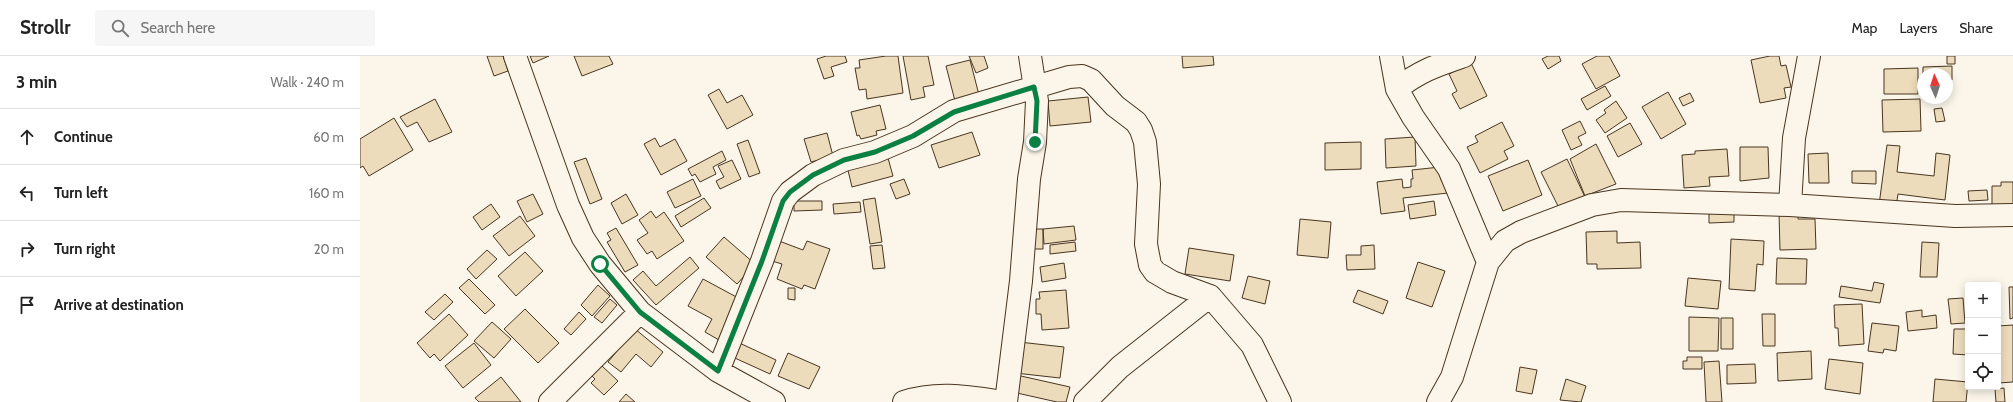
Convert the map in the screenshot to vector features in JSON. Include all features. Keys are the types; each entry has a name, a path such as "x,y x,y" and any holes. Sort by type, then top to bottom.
{"street":[{"path":"515,56 568,205 583,238 600,264 640,312 718,371 774,402"},
{"path":"904,402 917,398 957,395 1004,402 1021,281 1029,179 1035,142 1037,101 1030,56"},
{"path":"1391,56 1397,89 1413,117 1449,169 1488,262"},
{"path":"1397,89 1412,77 1426,70 1464,56"},
{"path":"1790,205 1794,138 1809,56"},
{"path":"718,371 762,261 783,201 790,192 813,175 844,160 875,152 913,136 954,112 1069,77 1082,76 1091,80 1115,106 1136,122 1145,142 1149,184 1146,244 1150,265 1162,278 1210,296 1252,345 1280,402"},
{"path":"1438,402 1452,377 1488,262 1505,240 1520,232 1592,205 1621,200 1790,205 1955,216 2013,215"},
{"path":"1085,402 1120,367 1210,296"},
{"path":"550,402 640,312"}],"building":[{"path":"487,56 503,56 508,71 494,76"},
{"path":"530,56 549,56 533,63"},
{"path":"574,56 609,56 613,64 582,76"},
{"path":"826,56 845,56 847,62 831,67 834,76 824,79 817,59"},
{"path":"886,56 898,56 903,93 867,99 866,89 859,90 855,68 860,68 859,60"},
{"path":"903,56 928,56 934,85 923,87 925,97 911,100"},
{"path":"969,56 984,56 988,68 976,73"},
{"path":"1182,56 1213,56 1214,65 1183,68"},
{"path":"1548,56 1559,56 1561,61 1548,69 1542,59"},
{"path":"1597,56 1609,56 1620,76 1596,89 1582,64"},
{"path":"1770,56 1779,56 1781,66 1786,65 1791,87 1784,88 1786,98 1760,103 1751,60"},
{"path":"1947,56 1955,56 1955,64 1947,64"},
{"path":"970,60 979,95 955,101 946,66"},
{"path":"1471,63 1487,96 1460,109 1452,94 1457,91 1449,74"},
{"path":"1952,66 1952,68 1923,68"},
{"path":"1917,68 1917,94 1884,94 1884,69"},
{"path":"1605,86 1611,96 1587,110 1581,99"},
{"path":"719,89 727,103 742,95 753,115 727,129 708,95"},
{"path":"1668,92 1686,124 1661,139 1642,107"},
{"path":"1690,93 1694,101 1683,106 1679,98"},
{"path":"1088,97 1091,122 1050,126 1048,101"},
{"path":"435,99 452,132 429,142 417,122 407,127 400,117"},
{"path":"1917,99 1917,104 1920,104 1921,131 1883,132 1882,100"},
{"path":"1616,101 1627,118 1605,133 1596,120 1606,113 1604,110"},
{"path":"880,105 886,129 876,131 877,135 861,139 859,135 857,136 851,112"},
{"path":"1942,108 1945,121 1936,122 1934,109"},
{"path":"394,118 413,150 369,176 363,166 360,168 360,139"},
{"path":"1580,121 1586,133 1578,137 1582,145 1571,150 1562,130"},
{"path":"1502,122 1514,146 1504,151 1508,159 1480,173 1467,147 1478,142 1475,136"},
{"path":"1630,123 1642,144 1618,157 1607,136"},
{"path":"972,132 980,155 939,168 931,145"},
{"path":"827,133 833,156 811,162 804,139"},
{"path":"1415,137 1416,166 1386,168 1385,139"},
{"path":"655,138 660,147 675,139 687,161 661,175 644,144"},
{"path":"748,140 760,173 749,177 737,144"},
{"path":"1361,142 1361,169 1325,170 1325,143"},
{"path":"1596,144 1616,184 1585,196 1570,159"},
{"path":"1887,145 1900,146 1897,172 1934,176 1936,153 1950,155 1945,200 1898,194 1896,207 1879,205"},
{"path":"1740,147 1768,147 1769,178 1740,181"},
{"path":"1727,149 1729,176 1709,177 1710,186 1684,188 1682,155 1695,154 1695,151"},
{"path":"722,151 726,160 713,167 716,174 700,182 695,174 692,176 688,169"},
{"path":"886,151 893,176 852,187 846,162"},
{"path":"1828,153 1829,183 1809,183 1808,154"},
{"path":"586,158 602,199 590,204 574,162"},
{"path":"1567,159 1585,197 1560,210 1541,172"},
{"path":"732,160 741,179 720,189 716,181 724,177 718,166"},
{"path":"1528,160 1542,195 1503,211 1488,176"},
{"path":"1440,167 1441,180 1447,179 1448,193 1403,198 1405,211 1381,214 1377,182 1402,179 1403,188 1411,187 1411,179 1413,179 1412,170"},
{"path":"1852,171 1876,171 1876,184 1852,183"},
{"path":"693,179 701,196 675,208 667,192"},
{"path":"904,179 910,194 896,199 890,184"},
{"path":"2001,182 2013,182 2013,206 1992,207 1992,186 2001,186"},
{"path":"1987,190 1988,200 1969,201 1968,191"},
{"path":"533,194 543,214 527,222 517,201"},
{"path":"626,194 638,215 622,224 611,203"},
{"path":"704,198 711,208 681,227 675,216"},
{"path":"875,198 882,242 870,244 863,200"},
{"path":"794,201 822,201 822,210 794,211"},
{"path":"1434,201 1436,215 1410,219 1408,205"},
{"path":"860,202 861,212 834,214 833,204"},
{"path":"491,204 500,217 482,230 473,217"},
{"path":"1709,206 1734,206 1734,222 1709,223"},
{"path":"651,211 656,218 664,212 684,241 657,259 652,251 647,254 637,240 648,233 639,220"},
{"path":"1798,212 1798,219 1815,219 1816,249 1780,250 1779,213"},
{"path":"520,216 535,236 509,256 493,236"},
{"path":"1300,219 1331,222 1328,258 1297,255"},
{"path":"1074,226 1076,240 1044,244 1043,229"},
{"path":"616,228 638,265 625,272 607,242 611,240 607,233"},
{"path":"1030,229 1043,229 1043,249 1030,249"},
{"path":"1617,231 1617,243 1640,242 1641,268 1597,269 1597,264 1587,264 1586,232"},
{"path":"724,237 755,264 737,284 706,257"},
{"path":"1731,239 1764,241 1763,265 1757,264 1755,291 1729,289"},
{"path":"779,241 803,250 807,241 830,249 815,289 804,285 802,289 777,279 782,264 772,261"},
{"path":"1075,242 1076,251 1050,254 1050,245"},
{"path":"1922,242 1939,243 1937,277 1920,277"},
{"path":"882,245 885,268 873,269 870,246"},
{"path":"1374,245 1375,269 1347,270 1346,255 1361,255 1361,246"},
{"path":"1189,248 1234,255 1230,281 1185,274"},
{"path":"487,250 497,259 476,279 467,269"},
{"path":"525,252 543,271 516,296 498,276"},
{"path":"690,257 699,268 656,305 633,280 643,271 656,286"},
{"path":"1777,258 1807,259 1806,284 1776,284"},
{"path":"1418,262 1445,271 1432,307 1406,298"},
{"path":"1064,263 1066,278 1042,282 1040,267"},
{"path":"1248,276 1270,281 1265,304 1242,298"},
{"path":"1688,278 1721,281 1718,309 1685,306"},
{"path":"469,279 495,305 485,314 459,288"},
{"path":"703,279 742,300 719,340 705,332 712,319 688,306"},
{"path":"1874,282 1884,284 1880,303 1839,297 1841,286 1872,291"},
{"path":"598,285 610,296 592,316 581,305"},
{"path":"2009,287 2013,287 2013,318 2010,319"},
{"path":"788,288 795,288 795,300 788,299"},
{"path":"1066,290 1069,328 1042,330 1041,314 1036,314 1036,299 1040,299 1039,292"},
{"path":"1358,290 1388,301 1383,314 1353,302"},
{"path":"445,294 453,302 434,320 425,312"},
{"path":"1963,298 1965,323 1951,324 1948,299"},
{"path":"610,299 617,305 602,323 594,317"},
{"path":"1862,304 1864,344 1839,346 1838,328 1835,328 1834,305"},
{"path":"525,309 559,343 538,363 504,329"},
{"path":"1922,310 1922,317 1936,315 1937,328 1908,331 1906,312"},
{"path":"579,312 586,319 571,335 564,329"},
{"path":"449,314 468,335 440,361 434,354 430,358 417,343"},
{"path":"1762,314 1775,314 1775,346 1763,346"},
{"path":"1689,317 1719,318 1718,351 1689,351"},
{"path":"1721,318 1733,318 1733,349 1721,349"},
{"path":"492,322 511,339 494,358 474,341"},
{"path":"1872,323 1899,326 1896,351 1884,349 1883,353 1868,351"},
{"path":"2013,325 2013,382 2001,383 2001,326"},
{"path":"635,329 663,352 651,367 636,354 621,372 608,362"},
{"path":"1954,329 1965,329 1965,355 1953,354"},
{"path":"733,340 776,360 770,374 726,354"},
{"path":"1019,342 1064,347 1060,378 1015,373"},
{"path":"474,343 491,365 463,388 445,366"},
{"path":"1811,351 1812,379 1778,381 1777,353"},
{"path":"788,353 820,367 809,389 778,376"},
{"path":"1687,357 1702,357 1702,369 1683,369 1683,361 1687,361"},
{"path":"1829,359 1863,363 1860,394 1825,389"},
{"path":"1719,361 1722,402 1706,402 1704,362"},
{"path":"1755,364 1756,383 1727,384 1727,365"},
{"path":"602,366 618,381 604,395 591,383 595,379 592,376"},
{"path":"1520,367 1537,370 1532,394 1516,391"},
{"path":"1012,374 1070,387 1066,402 1057,402 1008,391"},
{"path":"501,377 521,402 479,402 475,398"},
{"path":"1566,379 1586,386 1581,402 1560,400"},
{"path":"1935,379 1965,382 1965,390 1967,390 1966,402 1933,402"},
{"path":"2001,388 2004,388 2005,402 1996,402 1995,390 2001,390"},
{"path":"626,394 635,402 619,402"}],"route":[{"path":"600,264 640,312 718,371 762,261 783,201 790,192 813,175 844,160 875,152 913,136 954,112 1034,87 1037,101 1035,142"}]}
